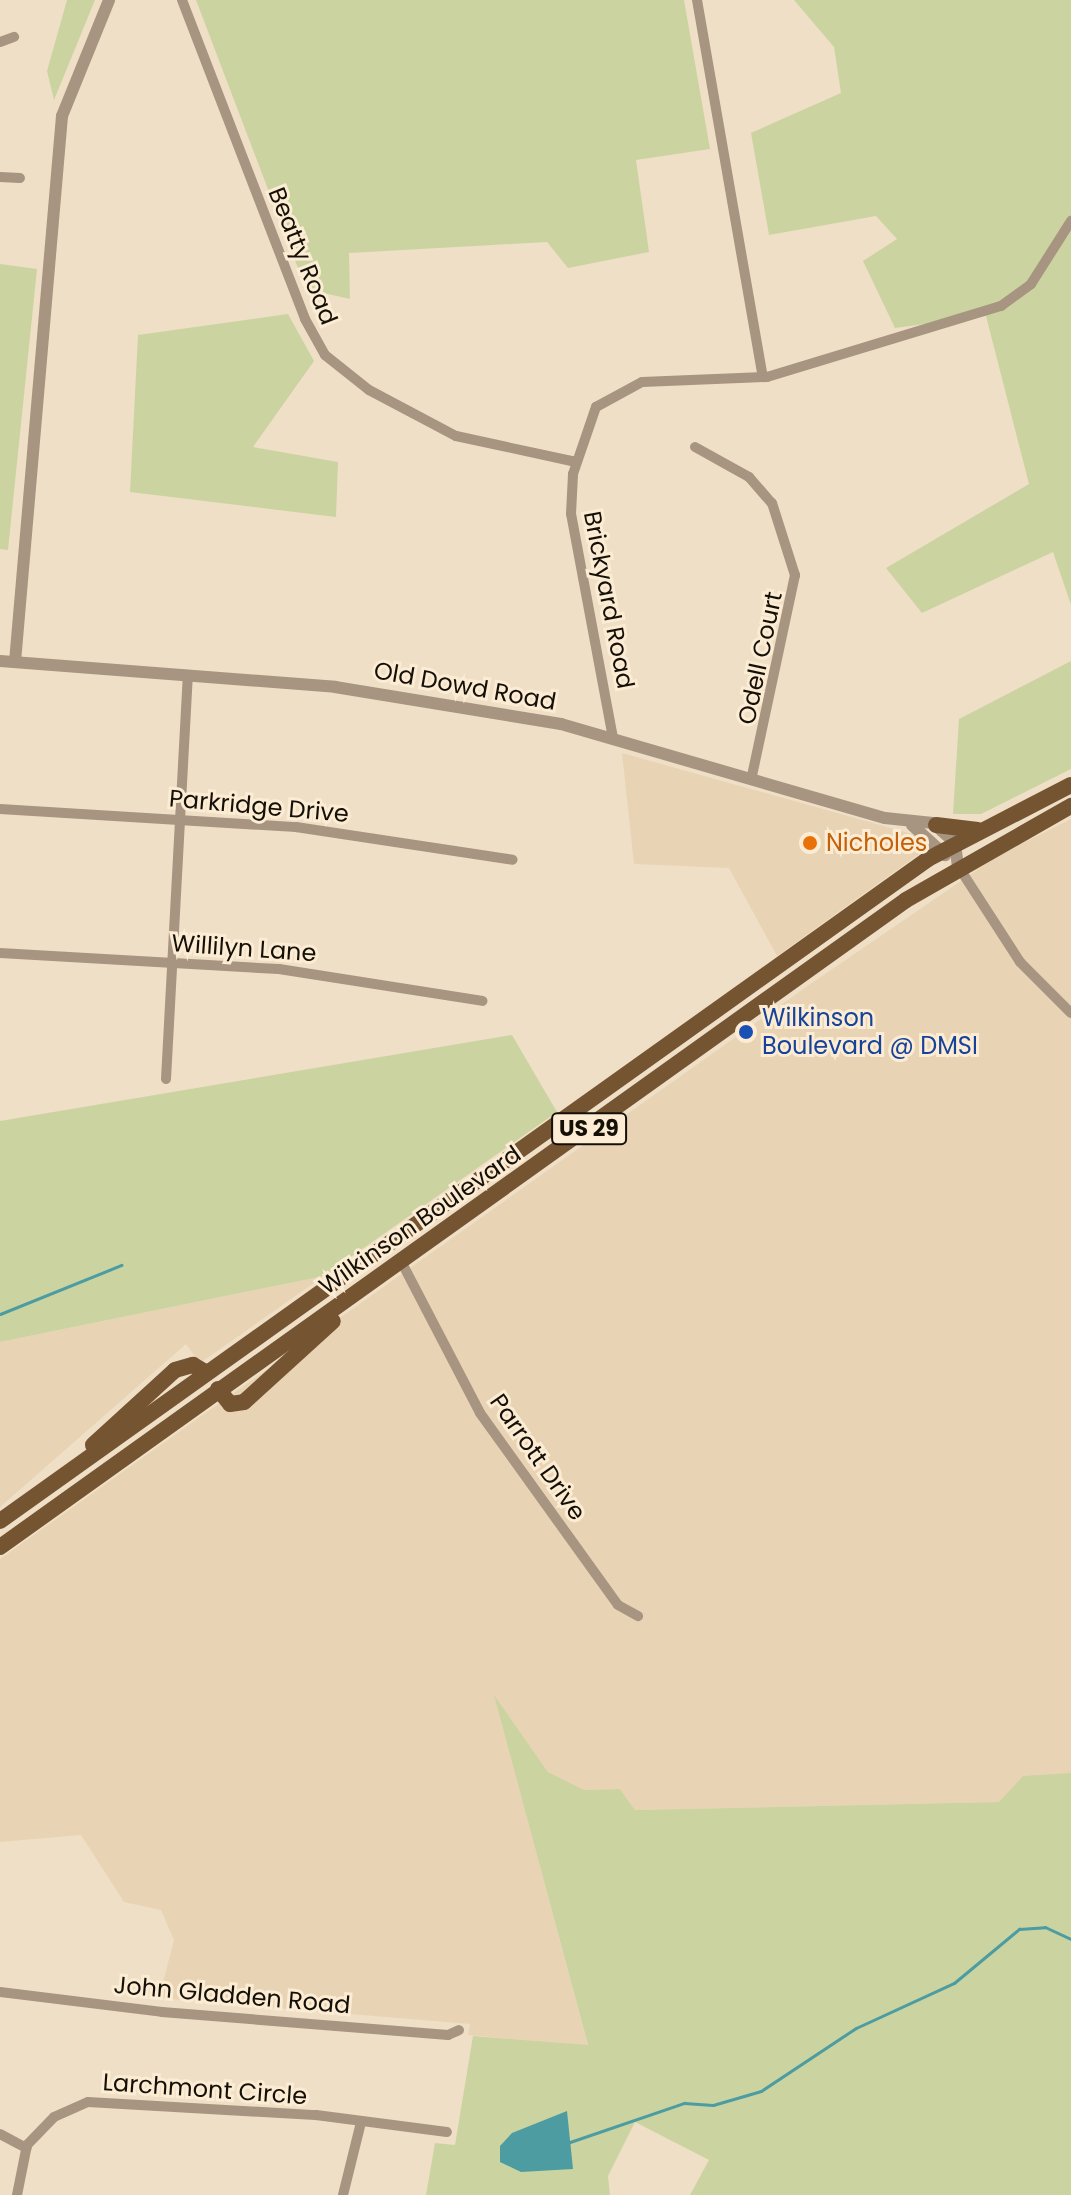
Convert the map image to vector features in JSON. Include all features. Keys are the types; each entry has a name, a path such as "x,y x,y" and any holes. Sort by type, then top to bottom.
{"main road":[{"name":"Wilkinson Boulevard","path":"207,1373 948,847 1071,785"},
{"name":"Wilkinson Boulevard","path":"0,1547 218,1389 386,1275 958,866 1071,806"},
{"path":"936,825 978,830"},
{"path":"218,1389 230,1404 244,1402 386,1275"},
{"path":"0,1521 39,1493 175,1370 193,1365 207,1373"}],"street":[{"path":"15,662 62,116 109,0"},
{"name":"Beatty Road","path":"182,0 305,319 325,355 369,390 456,436 576,462"},
{"path":"697,0 739,209 762,374"},
{"path":"0,42 14,37"},
{"path":"0,177 20,178"},
{"name":"Brickyard Road","path":"613,738 572,530 576,462 596,407 625,387 762,374 877,347 1001,306 1031,284 1071,221"},
{"name":"Odell Court","path":"695,447 749,477 772,503 795,575 752,776"},
{"name":"Old Dowd Road","path":"0,661 424,699 613,738 752,776 909,824 948,847"},
{"path":"166,1079 188,676"},
{"name":"Parkridge Drive","path":"0,809 180,817 513,860"},
{"name":"Old Dowd Road","path":"909,824 936,825"},
{"path":"936,825 958,866 1020,962 1071,1013"},
{"name":"Willilyn Lane","path":"0,953 324,974 483,1001"},
{"name":"Parrott Drive","path":"402,1263 480,1413 618,1605 638,1616"},
{"path":"207,1373 218,1389"},
{"name":"John Gladden Road","path":"0,1992 162,2012 448,2035 459,2030"},
{"name":"Larchmont Circle","path":"26,2148 54,2117 100,2101 447,2132"},
{"path":"343,2195 361,2122"},
{"path":"0,2134 26,2148 17,2195"}],"shaded area":[{"path":"622,753 923,837 929,847 777,956 729,868 634,864"},
{"path":"1071,819 1071,1943 998,1802 635,1810 620,1789 584,1790 548,1772 495,1697 588,2046 468,2035 470,2024 159,1998 174,1940 161,1910 124,1902 81,1835 0,1842 0,1559 809,985 999,855"},
{"path":"324,1276 200,1363 186,1344 0,1507 0,1342"}],"green space":[{"path":"67,0 95,0 54,100 47,71"},
{"path":"196,0 684,0 710,149 636,160 649,252 568,268 547,242 349,253 350,299 306,289"},
{"path":"794,0 1071,0 1071,605 1053,552 922,613 886,568 1029,484 986,316 895,328 863,261 897,239 876,216 769,235 751,133 841,93 834,47"},
{"path":"0,264 37,269 8,550 0,549"},
{"path":"288,314 314,361 253,447 338,462 336,517 130,492 138,335"},
{"path":"1071,661 1071,769 981,814 953,814 959,719"},
{"path":"512,1035 557,1112 324,1276 0,1342 0,1121"},
{"path":"494,1695 548,1772 584,1790 620,1789 635,1810 999,1802 1023,1776 1071,1773 1071,2195 690,2195 709,2160 635,2122 608,2176 610,2195 426,2195 435,2143 455,2145 473,2036 588,2045"}],"water":[{"path":"567,2111 573,2169 521,2172 500,2162 500,2146 512,2133"}],"waterway":[{"path":"0,1314 121,1265"},
{"path":"567,2143 684,2103 713,2105 761,2091 856,2028 954,1983 1019,1929 1045,1927 1071,1939"}],"place":[{"name":"Nicholes","path":"810,843"},
{"name":"Wilkinson Boulevard @ DMSI","path":"746,1032"}]}
